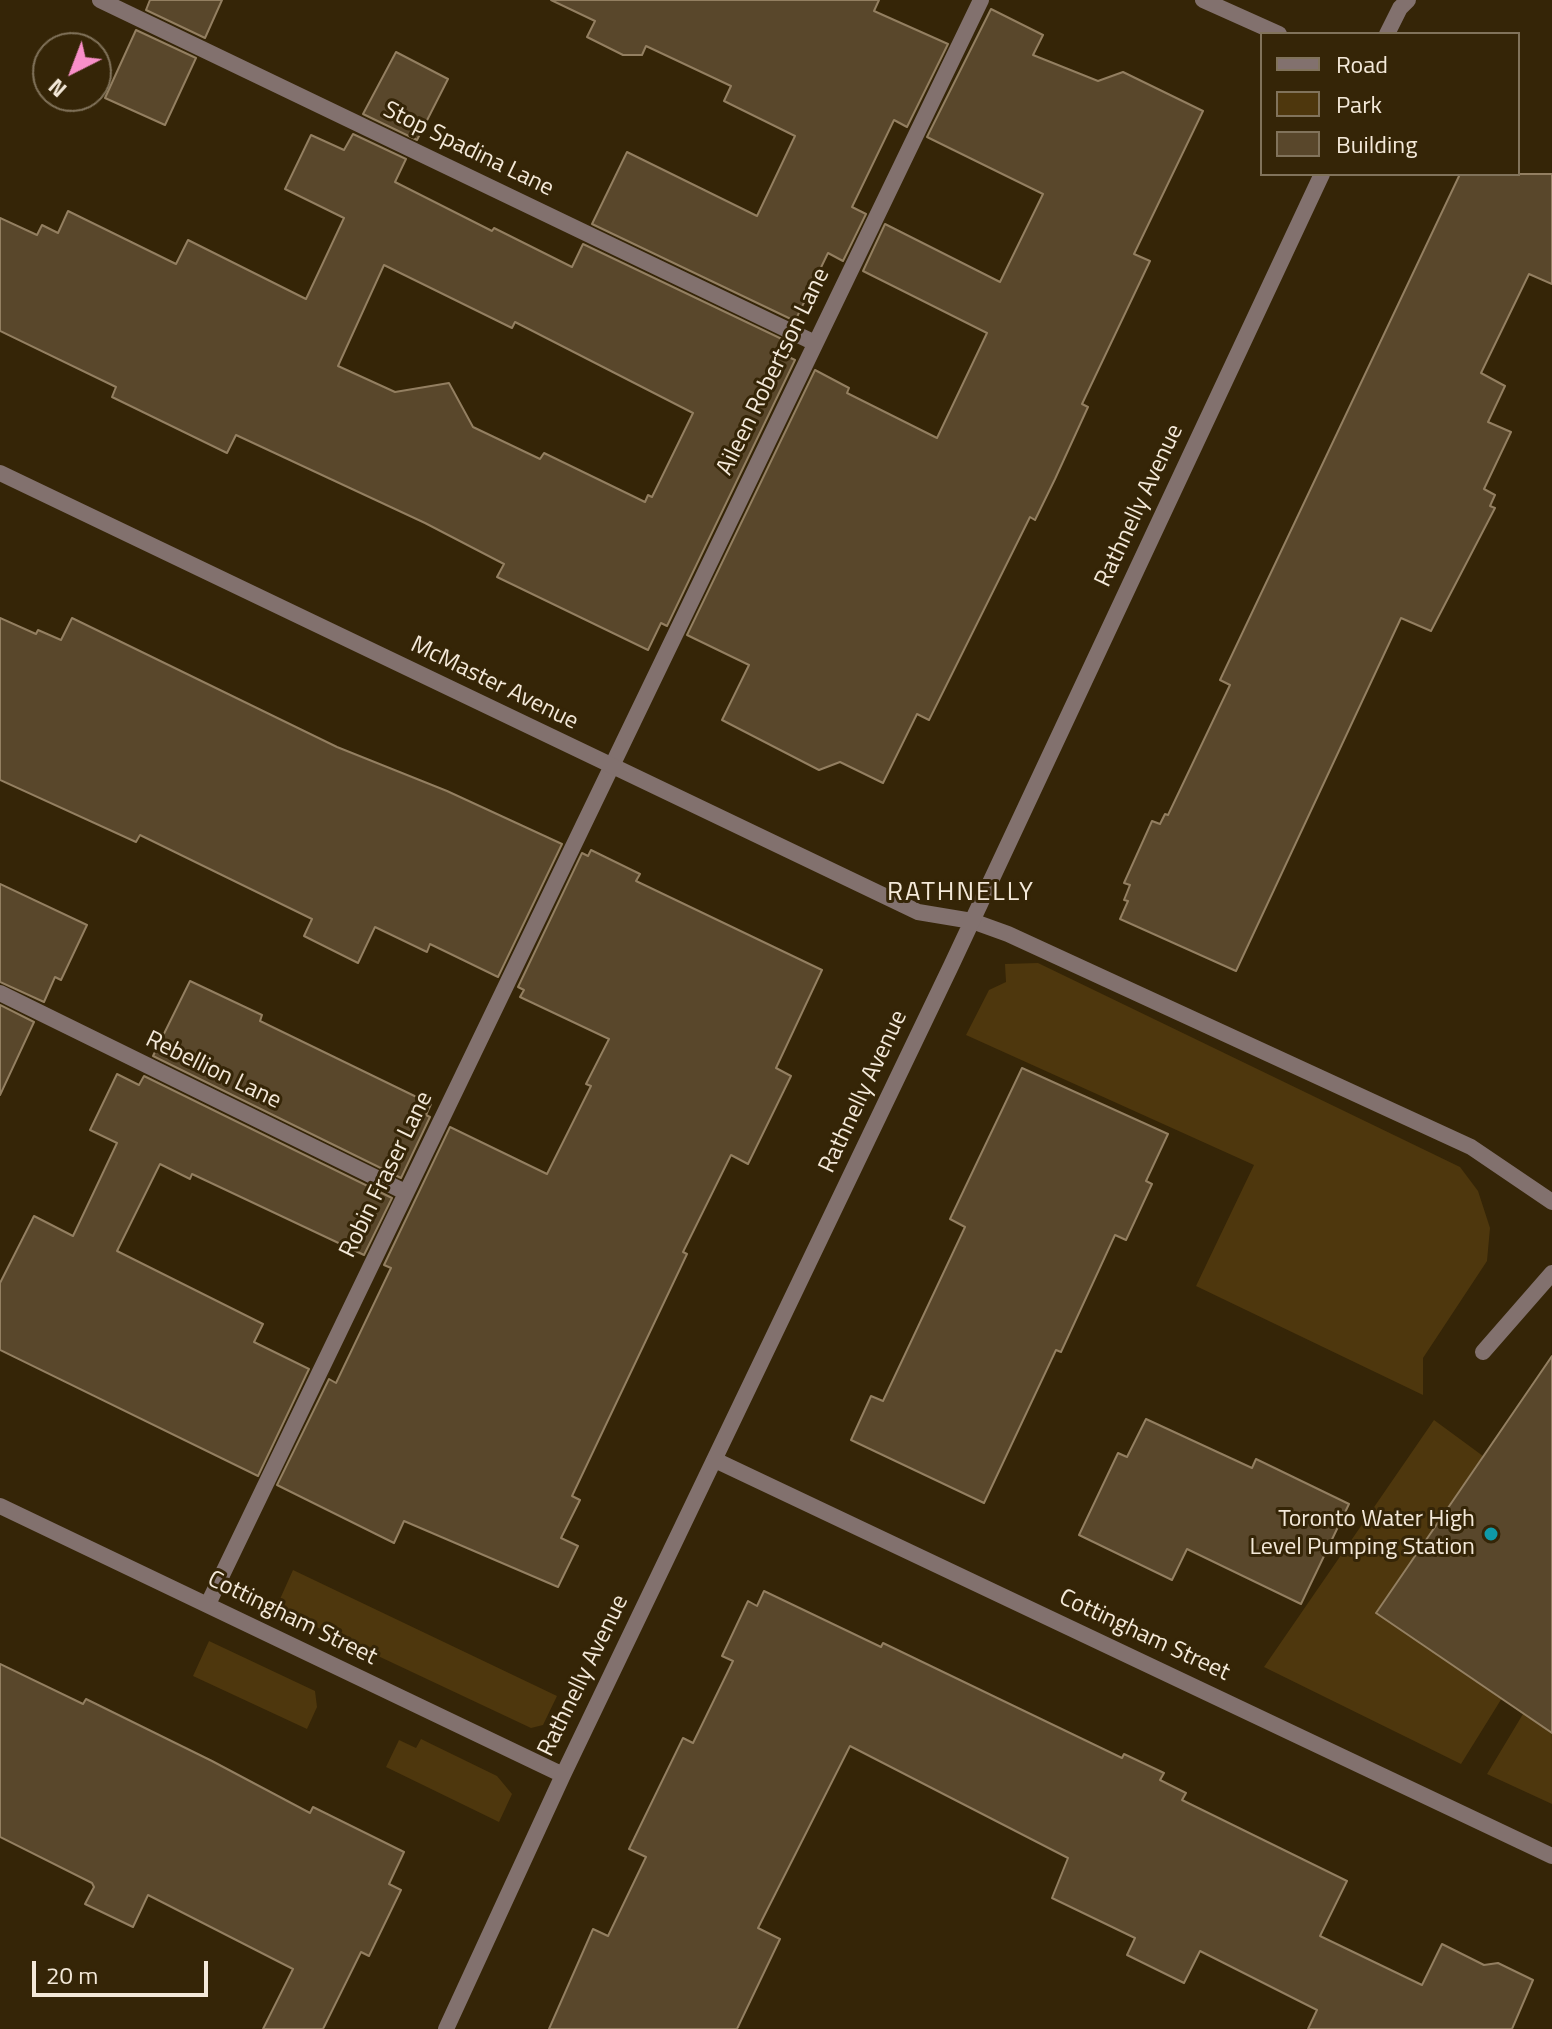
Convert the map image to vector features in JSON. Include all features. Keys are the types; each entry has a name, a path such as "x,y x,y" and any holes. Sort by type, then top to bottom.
{"street":[{"name":"Stop Spadina Lane","path":"100,0 815,343"},
{"name":"Aileen Robertson Lane","path":"610,766 981,0"},
{"path":"1203,0 1275,32"},
{"path":"1388,32 1400,8 1408,0"},
{"name":"Rathnelly Avenue","path":"446,2029 563,1775 972,921 1321,176"},
{"name":"McMaster Avenue","path":"0,473 918,912 972,921 1008,934 1471,1147 1552,1202"},
{"name":"Robin Fraser Lane","path":"208,1604 610,766"},
{"name":"Rebellion Lane","path":"0,993 405,1192"},
{"path":"1483,1352 1552,1273"},
{"name":"Cottingham Street","path":"715,1460 1552,1856"},
{"name":"Cottingham Street","path":"0,1506 563,1775"}],"green space":[{"path":"1038,963 1460,1167 1478,1191 1490,1228 1487,1261 1423,1358 1423,1395 1196,1286 1254,1165 966,1035 989,990 1006,982 1005,964"},
{"path":"1434,1420 1483,1456 1376,1612 1502,1698 1461,1764 1264,1667"},
{"path":"293,1570 557,1696 543,1725 531,1728 276,1608"},
{"path":"209,1641 315,1691 317,1707 307,1729 193,1676"},
{"path":"1523,1714 1552,1733 1552,1804 1487,1774"},
{"path":"421,1739 497,1776 512,1794 499,1822 386,1767 399,1740 416,1748"}],"building":[{"path":"150,0 222,0 205,38 146,10"},
{"path":"551,0 879,0 874,11 948,44 907,127 894,120 852,207 866,214 843,261 828,253 795,321 592,224 627,152 757,216 795,136 724,101 731,86 646,46 642,55 623,55 587,37 595,21"},
{"path":"991,9 1043,35 1033,55 1098,81 1123,72 1203,111 1134,254 1150,261 1082,404 1088,407 1055,479 1035,520 1030,517 929,720 917,714 883,783 840,762 819,770 722,720 749,665 687,635 815,370 849,388 847,393 937,438 987,333 863,271 885,224 1000,282 1043,194 927,137"},
{"path":"136,30 196,58 165,125 112,101 112,83"},
{"path":"396,52 448,79 417,140 363,114"},
{"path":"353,134 406,159 395,182 492,231 494,228 572,267 583,244 786,341 780,353 795,360 667,626 661,623 648,650 497,577 504,564 425,523 236,435 227,453 112,397 116,387 0,331 0,218 37,235 42,225 58,233 68,211 176,264 188,240 306,299 344,218 285,189 311,135 344,150","holes":["384,265 512,328 515,322 693,413 652,497 648,495 645,502 544,453 540,459 473,427 449,383 395,392 338,366"]},
{"path":"1552,174 1552,284 1529,274 1481,373 1505,386 1488,422 1511,432 1484,489 1495,495 1490,506 1495,508 1431,631 1401,618 1236,971 1120,919 1128,901 1124,900 1130,885 1124,883 1152,821 1160,824 1165,814 1168,815 1230,685 1220,680 1459,176"},
{"path":"0,618 36,634 38,630 61,640 72,618 337,747 447,791 562,844 498,977 430,944 427,952 375,927 358,963 304,936 312,919 140,835 136,842 0,780"},
{"path":"591,850 640,874 636,881 822,970 776,1068 791,1076 748,1164 731,1155 683,1252 687,1254 572,1496 580,1500 561,1538 578,1546 558,1587 404,1521 394,1543 277,1485 329,1379 336,1383 391,1268 384,1265 450,1127 547,1174 591,1086 586,1084 609,1039 520,997 524,990 518,987 582,853 588,856"},
{"path":"0,884 87,925 61,980 55,977 44,1002 0,982"},
{"path":"190,981 262,1015 260,1021 431,1104 426,1115 430,1117 401,1178 153,1056"},
{"path":"0,1005 34,1022 0,1095"},
{"path":"1022,1068 1168,1134 1146,1181 1152,1184 1126,1240 1115,1235 1061,1352 1056,1350 984,1503 851,1440 871,1396 883,1401 965,1227 950,1219"},
{"path":"117,1074 139,1085 144,1076 392,1198 364,1255 192,1174 190,1179 160,1164 117,1251 263,1324 254,1342 309,1369 258,1476 0,1350 0,1283 34,1216 73,1236 117,1143 90,1130"},
{"name":"Toronto Water High Level Pumping Station","path":"1552,1356 1552,1733 1376,1613"},
{"path":"1146,1419 1252,1468 1256,1459 1349,1504 1301,1604 1187,1549 1172,1580 1079,1535 1118,1453 1127,1457"},
{"path":"764,1591 881,1647 883,1643 1122,1758 1124,1754 1164,1773 1160,1780 1186,1793 1182,1800 1347,1881 1320,1936 1422,1985 1442,1944 1484,1965 1498,1963 1533,1980 1512,2029 1308,2029 1317,2010 1200,1951 1184,1983 1127,1955 1135,1938 1052,1898 1068,1858 850,1746 758,1928 780,1939 737,2029 549,2029 593,1929 608,1936 646,1857 629,1849 683,1738 693,1743 733,1661 722,1656 748,1601 757,1606"},
{"path":"0,1664 83,1704 86,1699 310,1813 313,1807 404,1852 389,1884 401,1890 369,1956 361,1952 323,2029 263,2029 293,1969 148,1895 133,1927 85,1904 94,1887 92,1883 0,1837"}],"place":[{"name":"Toronto Water High Level Pumping Station","path":"1491,1534"}],"district":[{"name":"RATHNELLY","path":"961,894"}]}
